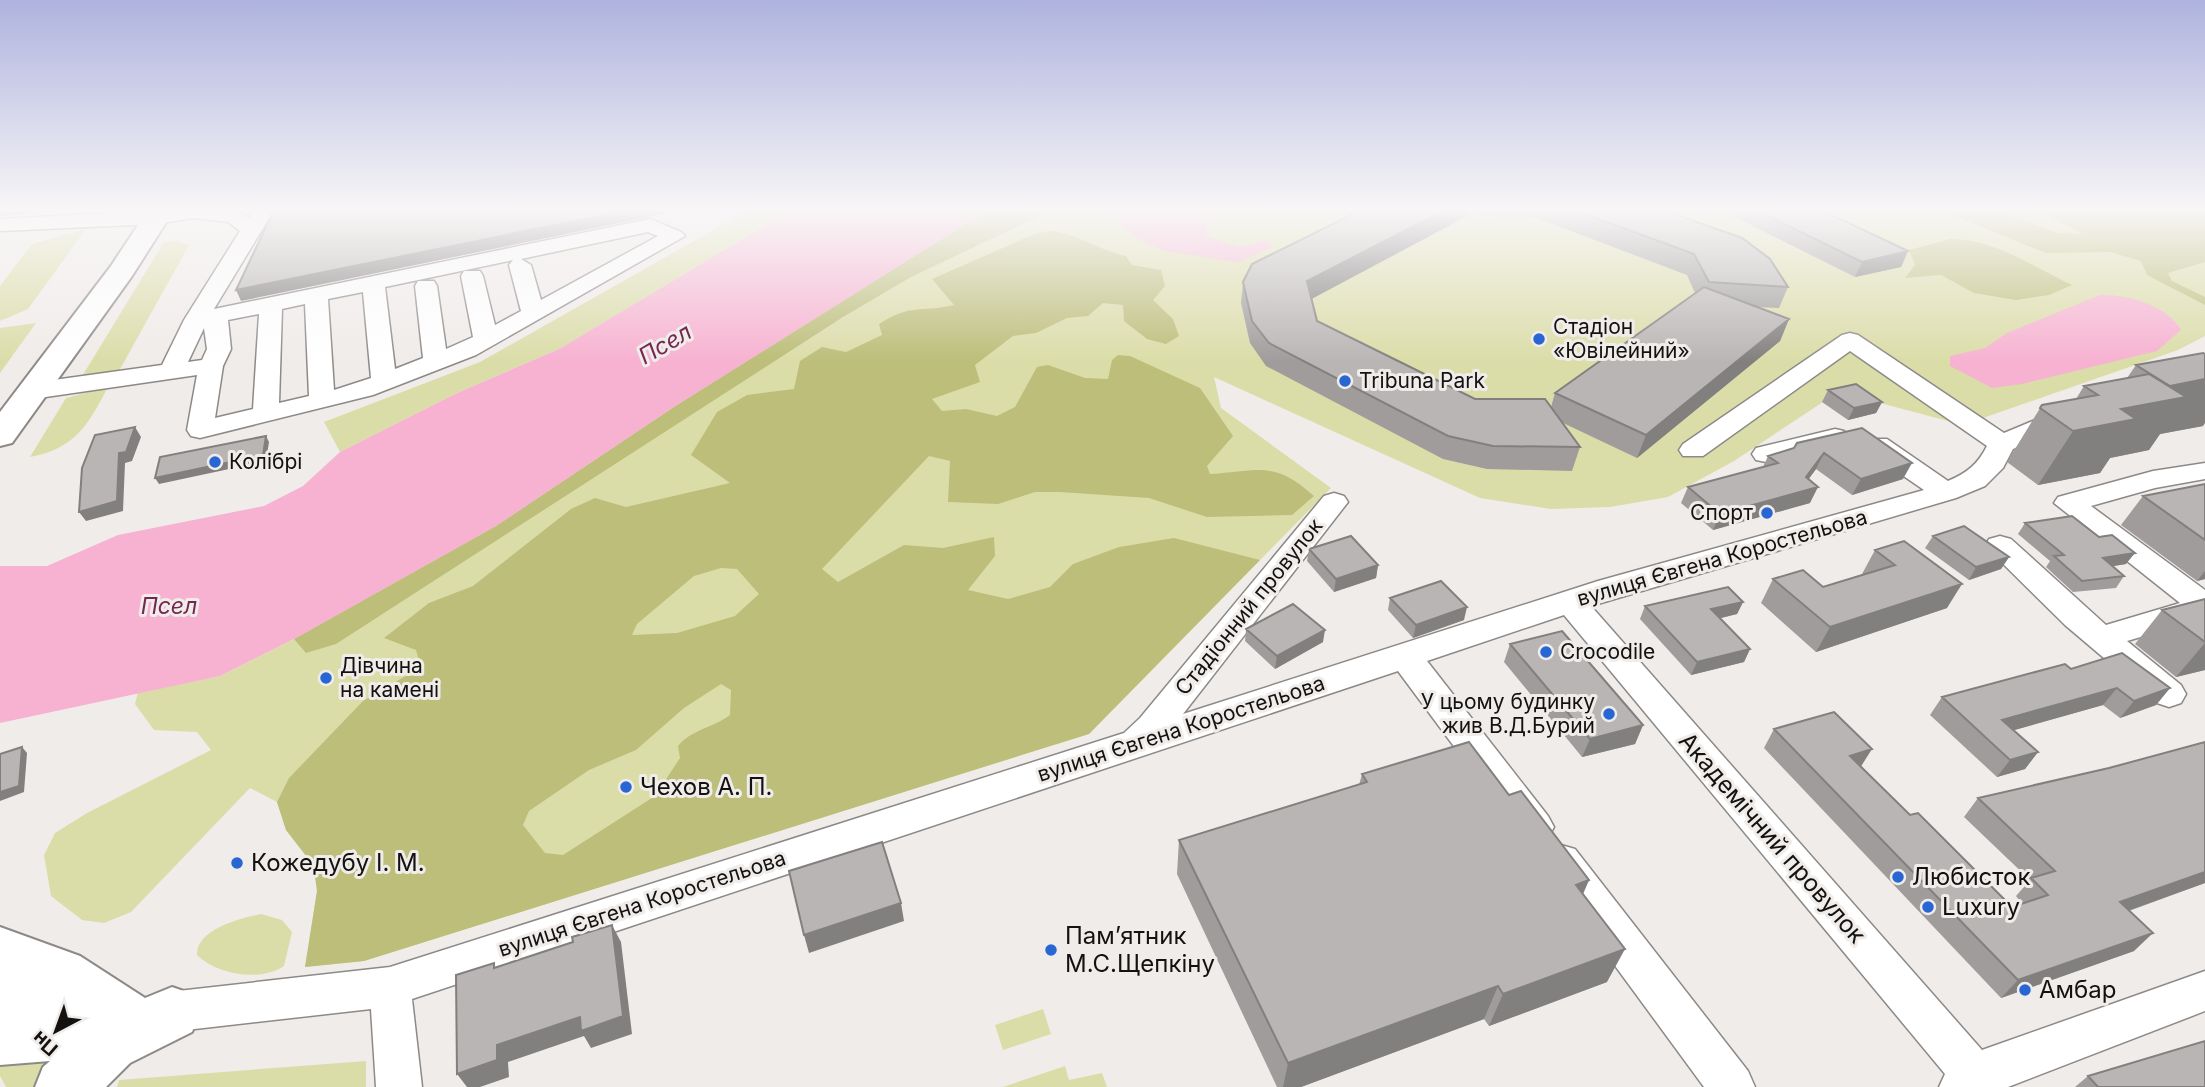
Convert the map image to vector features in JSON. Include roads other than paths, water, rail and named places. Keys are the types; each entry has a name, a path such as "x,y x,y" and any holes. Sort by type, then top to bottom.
{"main road":[{"path":"0,436 128,261"},
{"path":"0,951 61,974 149,1014"},
{"path":"0,995 149,1014"},
{"path":"0,1038 45,1035 149,1014"},
{"path":"64,1087 110,1044 149,1014"}],"street":[{"path":"172,369 196,320 231,261"},
{"path":"373,290 514,261"},
{"path":"196,320 316,295 426,286 539,261"},
{"path":"562,261 574,290"},
{"path":"609,261 613,269"},
{"path":"196,320 217,323 219,349 211,366 200,430 323,400 384,382 436,362 486,340 628,261"},
{"path":"520,265 533,313"},
{"path":"472,276 486,340"},
{"path":"426,286 436,362"},
{"path":"373,290 384,382"},
{"path":"316,295 323,400"},
{"path":"266,414 271,304"},
{"path":"1693,450 1850,340 2002,444 2082,407"},
{"path":"32,391 172,369 211,366"},
{"path":"1766,454 1859,432 1917,475 1946,492"},
{"name":"вулиця Євгена Коростельова","path":"149,1014 390,987 1570,602 1946,492 1975,480 1993,462 2002,444"},
{"path":"2205,471 2068,503 2205,606"},
{"name":"Стадіонний провулок","path":"1136,743 1152,728 1335,502"},
{"path":"2000,546 2100,638 2169,694"},
{"name":"Академічний провулок","path":"1570,602 1973,1083"},
{"path":"2100,638 2205,606"},
{"path":"1405,656 1732,1087"},
{"path":"390,987 399,1087"},
{"path":"1973,1083 2205,991"}],"water":[{"name":"Псел","path":"706,261 907,261 677,405 496,526 294,639 220,676 0,723 0,566 47,566 118,535 264,506 303,486 340,452 455,394 559,349"},
{"path":"2100,295 2145,303 2166,314 2181,330 2157,351 2022,384 1992,388 1950,366 1950,356 1985,348 2007,333"}],"place":[{"name":"Стадіон «Ювілейний»","path":"1539,339"},
{"name":"Tribuna Park","path":"1345,381"},
{"name":"Колібрі","path":"215,462"},
{"name":"Спорт","path":"1767,513"},
{"name":"Crocodile","path":"1546,652"},
{"name":"Дівчина на камені","path":"326,678"},
{"name":"У цьому будинку жив В.Д.Бурий","path":"1609,714"},
{"name":"Чехов А. П.","path":"626,787"},
{"name":"Кожедубу І. М.","path":"237,863"},
{"name":"Любисток","path":"1898,877"},
{"name":"Luxury","path":"1928,907"},
{"name":"Пам’ятник М.С.Щепкіну","path":"1051,950"},
{"name":"Амбар","path":"2025,990"}]}
